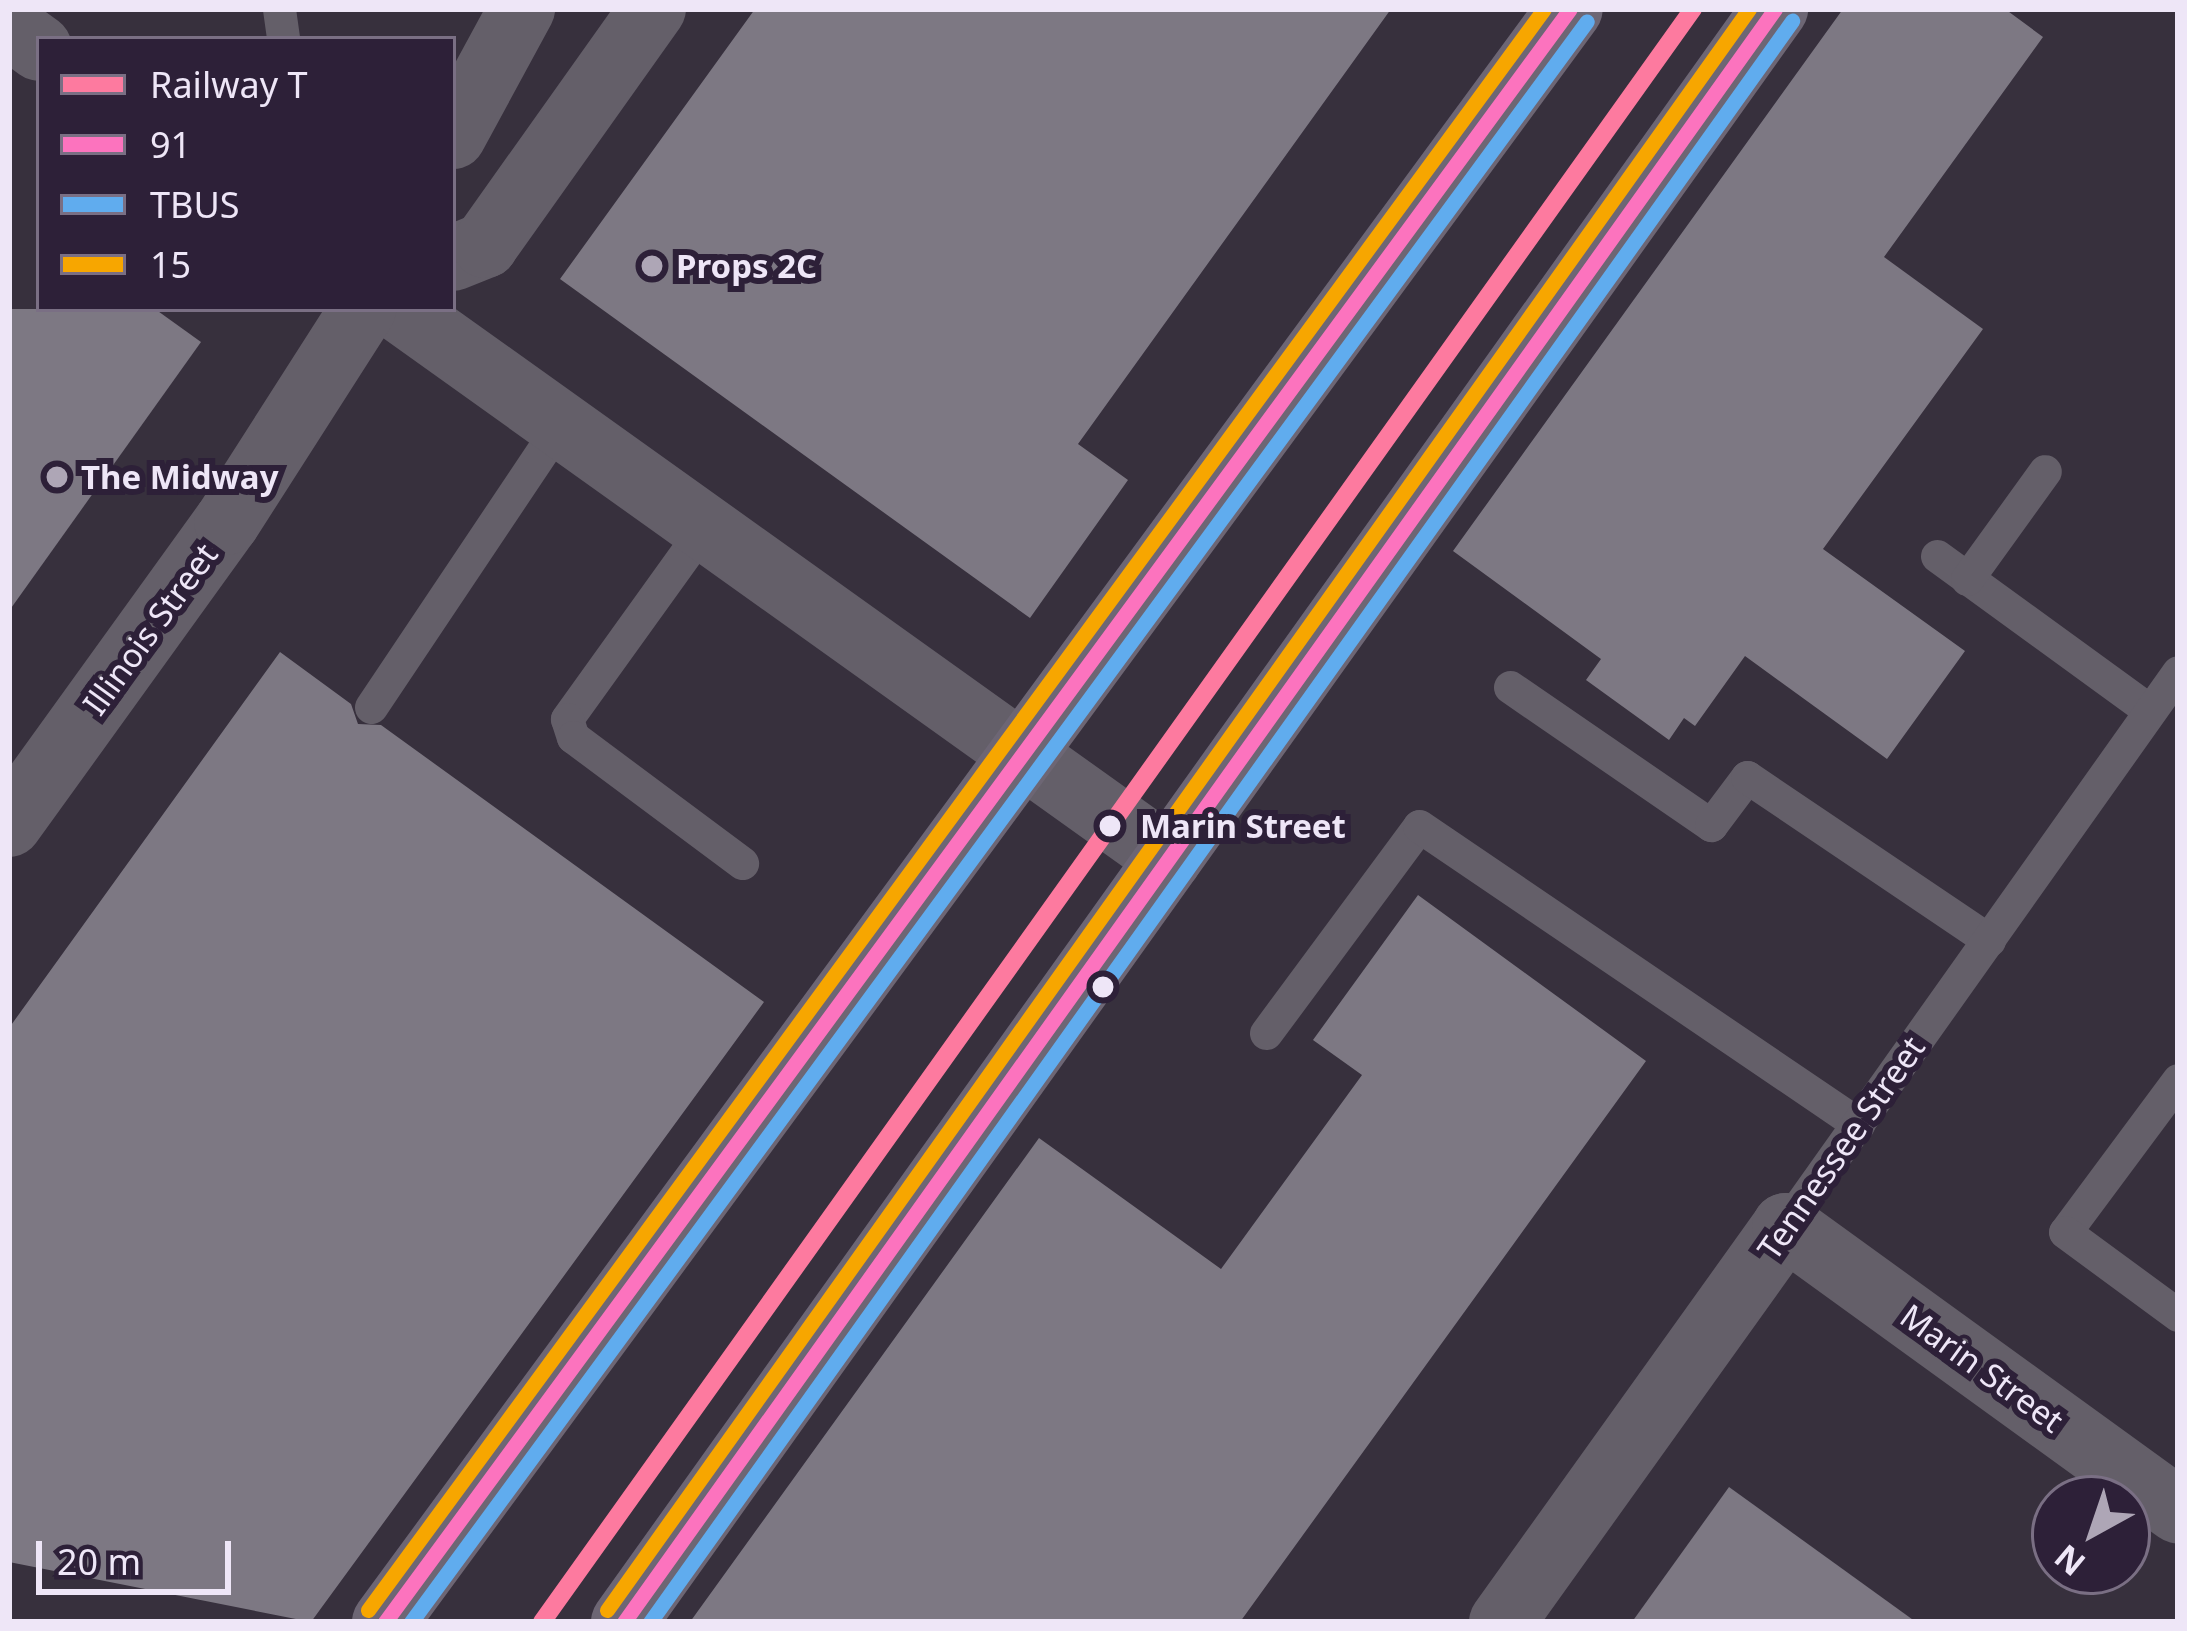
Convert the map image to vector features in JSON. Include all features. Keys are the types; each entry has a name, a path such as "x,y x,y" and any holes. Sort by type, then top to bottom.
{"main road":[{"path":"385,1622 1570,9"},
{"path":"624,1622 1775,9"}],"street":[{"path":"456,130 522,9"},
{"path":"456,257 485,245 653,9"},
{"path":"9,26 36,46"},
{"name":"Illinois Street","path":"9,824 227,522 361,312"},
{"path":"402,312 1168,859"},
{"name":"Marin Street","path":"1785,1226 2178,1510"},
{"name":"Tennessee Street","path":"1502,1622 1785,1226"}],"lane":[{"path":"371,707 560,425"},
{"path":"1967,578 2045,471"},
{"path":"704,528 567,719 573,736 742,863"},
{"path":"1937,556 2150,711"},
{"name":"Tennessee Street","path":"1785,1226 2178,672"},
{"path":"1510,687 1711,825 1747,777 1988,940"},
{"path":"1266,1033 1419,826 1858,1124"},
{"path":"2178,1079 2065,1232 2178,1315"}],"building":[{"path":"755,9 1391,9 1078,444 1128,480 1030,618 560,279"},
{"path":"1843,9 2005,9 2043,37 1884,257 1983,329 1823,549 1965,651 1887,759 1745,656 1695,726 1684,718 1669,740 1586,680 1601,659 1453,551"},
{"name":"The Midway","path":"9,309 159,312 201,342 9,611"},
{"path":"280,652 351,704 358,724 381,725 764,1002 311,1622 9,1562 9,1028"},
{"path":"1418,895 1646,1061 1240,1622 690,1622 1039,1138 1221,1269 1362,1075 1313,1040"},
{"path":"1729,1487 1916,1622 1632,1622"}],"rail line":[{"name":"T","path":"542,1622 1693,9"}],"transit line":[{"name":"15","path":"368,1610 1544,9"},
{"name":"91","path":"385,1622 1570,9"},
{"name":"15","path":"607,1610 1749,9"},
{"name":"91","path":"624,1622 1775,9"},
{"name":"TBUS","path":"411,1622 1587,21"},
{"name":"TBUS","path":"650,1622 1792,21"}],"place":[{"name":"Props 2C","path":"652,266"},
{"name":"The Midway","path":"57,477"},
{"name":"Marin Street","path":"1110,826"}]}
